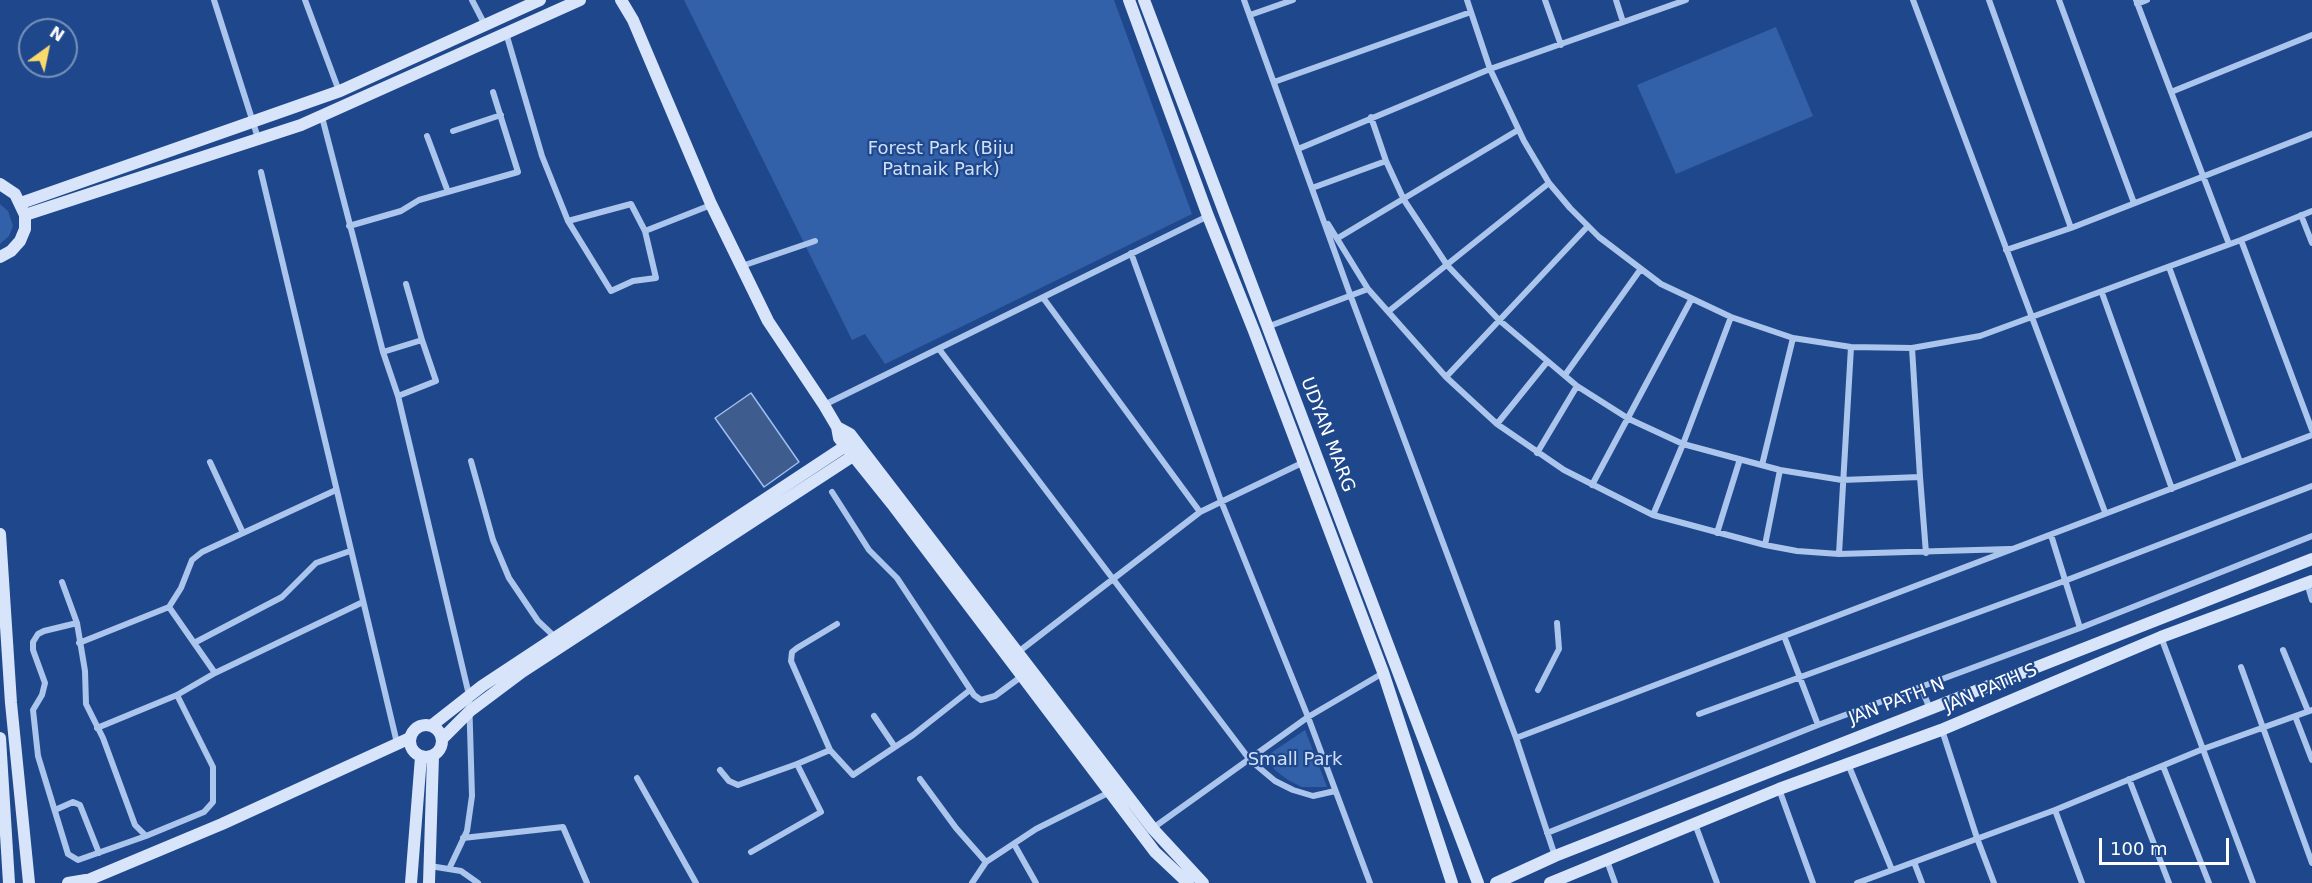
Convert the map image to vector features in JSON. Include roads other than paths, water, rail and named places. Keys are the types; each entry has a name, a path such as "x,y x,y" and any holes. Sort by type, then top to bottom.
{"street":[{"path":"214,0 258,138"},
{"path":"305,0 339,91"},
{"path":"472,0 485,25"},
{"path":"21,202 253,123 339,91 540,0"},
{"path":"25,216 322,117 580,0"},
{"path":"621,0 632,19 711,204 771,327 837,427 1195,882"},
{"path":"628,0 632,19"},
{"name":"UDYAN MARG","path":"1129,0 1208,216 1383,672 1452,883"},
{"name":"UDYAN MARG","path":"1144,0 1478,883"},
{"path":"1244,0 1351,297 1516,738 1555,856"},
{"path":"1250,15 1293,0"},
{"path":"1467,0 1490,69 1518,130 1549,183 1588,226 1640,270 1691,300 1731,317 1792,338 1851,347 1912,348 1980,336 2102,293 2312,211"},
{"path":"1545,0 1561,45"},
{"path":"1616,0 1623,22"},
{"path":"1298,149 1490,69 1686,0"},
{"path":"1913,0 2105,512"},
{"path":"1989,0 2071,228"},
{"path":"2059,0 2134,203"},
{"path":"2147,0 2137,2 2229,244"},
{"path":"1274,82 1471,12"},
{"path":"506,33 542,156 568,221 611,291 633,281 656,278 645,231 631,204 568,221"},
{"path":"2171,92 2312,35"},
{"path":"350,226 401,211 419,200 518,172 493,92"},
{"path":"453,131 501,115"},
{"path":"322,117 383,352 398,396 469,695 472,796 463,838 449,869"},
{"path":"1371,117 1386,161 1404,200 1447,265 1499,321 1577,386 1629,419 1683,444 1780,470 1842,480 1920,477"},
{"path":"1338,238 1518,130"},
{"path":"2007,250 2071,228 2312,134"},
{"path":"427,136 448,192"},
{"path":"1312,188 1386,161"},
{"path":"261,172 397,743"},
{"path":"1195,180 1209,175"},
{"path":"1389,311 1549,183"},
{"path":"0,184 15,194 21,202 25,216 25,229 20,241 11,251 0,257"},
{"path":"645,231 711,204"},
{"path":"1322,213 1368,289 1446,377 1497,424 1537,453 1592,485 1653,515 1765,545 1839,554 1926,553 2017,548"},
{"path":"2301,215 2312,243"},
{"path":"824,405 1208,216"},
{"path":"1446,377 1588,226"},
{"path":"2241,240 2312,430"},
{"path":"741,267 815,241"},
{"path":"1131,253 1221,501 1308,717 1370,883"},
{"path":"2169,267 2240,462"},
{"path":"1565,375 1640,270"},
{"path":"398,396 436,381 406,284"},
{"path":"1266,327 1368,289"},
{"path":"2102,293 2172,489"},
{"path":"1044,298 1200,512"},
{"path":"1592,485 1691,300"},
{"path":"1653,515 1683,444 1731,317"},
{"path":"1762,465 1792,338"},
{"path":"383,352 422,340"},
{"path":"1839,554 1851,347"},
{"path":"939,348 1250,760 1275,781 1293,790 1313,796 1335,791"},
{"path":"1912,348 1926,553"},
{"path":"1497,424 1546,362"},
{"path":"1537,453 1577,386"},
{"path":"1516,738 2312,435"},
{"path":"68,883 83,882 222,824 410,738 416,729 431,726 469,695 556,638 694,554 854,448"},
{"path":"854,448 1112,791 1155,852 1195,882"},
{"path":"1717,533 1740,459"},
{"path":"471,461 493,540 509,578 538,621 556,638"},
{"path":"210,462 243,533"},
{"path":"1017,653 1200,512 1304,462"},
{"path":"1765,545 1780,470"},
{"path":"1699,714 2312,486"},
{"path":"80,643 169,607 181,588 192,560 202,552 336,490"},
{"path":"832,492 869,550 897,578 970,690 981,700 985,699 995,696 1023,675"},
{"path":"0,534 11,703 29,883"},
{"path":"2051,535 2067,579 2080,628"},
{"path":"1547,833 1818,725 2080,628 2312,536"},
{"path":"195,643 282,597 316,563 350,551"},
{"name":"JAN PATH N","path":"1496,883 1555,856 2312,559"},
{"path":"442,739 470,711 522,672 668,570"},
{"path":"62,582 77,623 85,670 86,704 98,728 135,825 146,836"},
{"path":"2310,582 2312,600"},
{"name":"JAN PATH S","path":"1550,883 1566,880 1606,858 1779,789 1941,730 2161,637 2310,582"},
{"path":"98,728 177,695 215,673 363,602"},
{"path":"169,607 215,673"},
{"path":"77,623 44,631 38,634 33,642 33,650 45,683 42,695 33,710 38,756 71,857 78,860 146,836 204,812 213,802 213,767 177,695"},
{"path":"1538,690 1559,649 1557,623"},
{"path":"837,624 797,648 791,656 830,750 853,775 895,747 970,690"},
{"path":"1785,636 1818,725"},
{"path":"2161,637 2253,883"},
{"path":"1857,883 2055,810 2203,749 2310,710 2283,650"},
{"path":"2241,667 2265,726 2312,863"},
{"path":"1153,829 1308,717 1383,672"},
{"path":"1922,687 1929,709"},
{"path":"2295,716 2312,760"},
{"path":"874,717 895,747"},
{"path":"410,738 413,751 427,756 440,751 442,739 439,731 431,726"},
{"path":"1941,730 1994,883"},
{"path":"0,738 9,883"},
{"path":"720,770 729,781 738,785 830,750"},
{"path":"427,756 429,883"},
{"path":"411,883 427,756"},
{"path":"751,852 821,812 797,764"},
{"path":"1848,764 1892,870"},
{"path":"2163,766 2209,883"},
{"path":"637,778 696,883"},
{"path":"920,779 956,828 986,862"},
{"path":"2129,780 2169,883"},
{"path":"1779,789 1814,883"},
{"path":"974,882 986,862 1036,829 1112,791"},
{"path":"55,810 74,802 80,805 99,853"},
{"path":"2055,810 2082,883"},
{"path":"1695,824 1718,883"},
{"path":"463,838 563,827 587,883"},
{"path":"1014,844 1036,883"},
{"path":"1606,858 1615,883"},
{"path":"1914,862 1922,883"},
{"path":"430,866 461,871 478,883"}],"park label":[{"name":"Forest Park (Biju Patnaik Park)","path":"941,159"},
{"name":"Small Park","path":"1295,760"}]}
